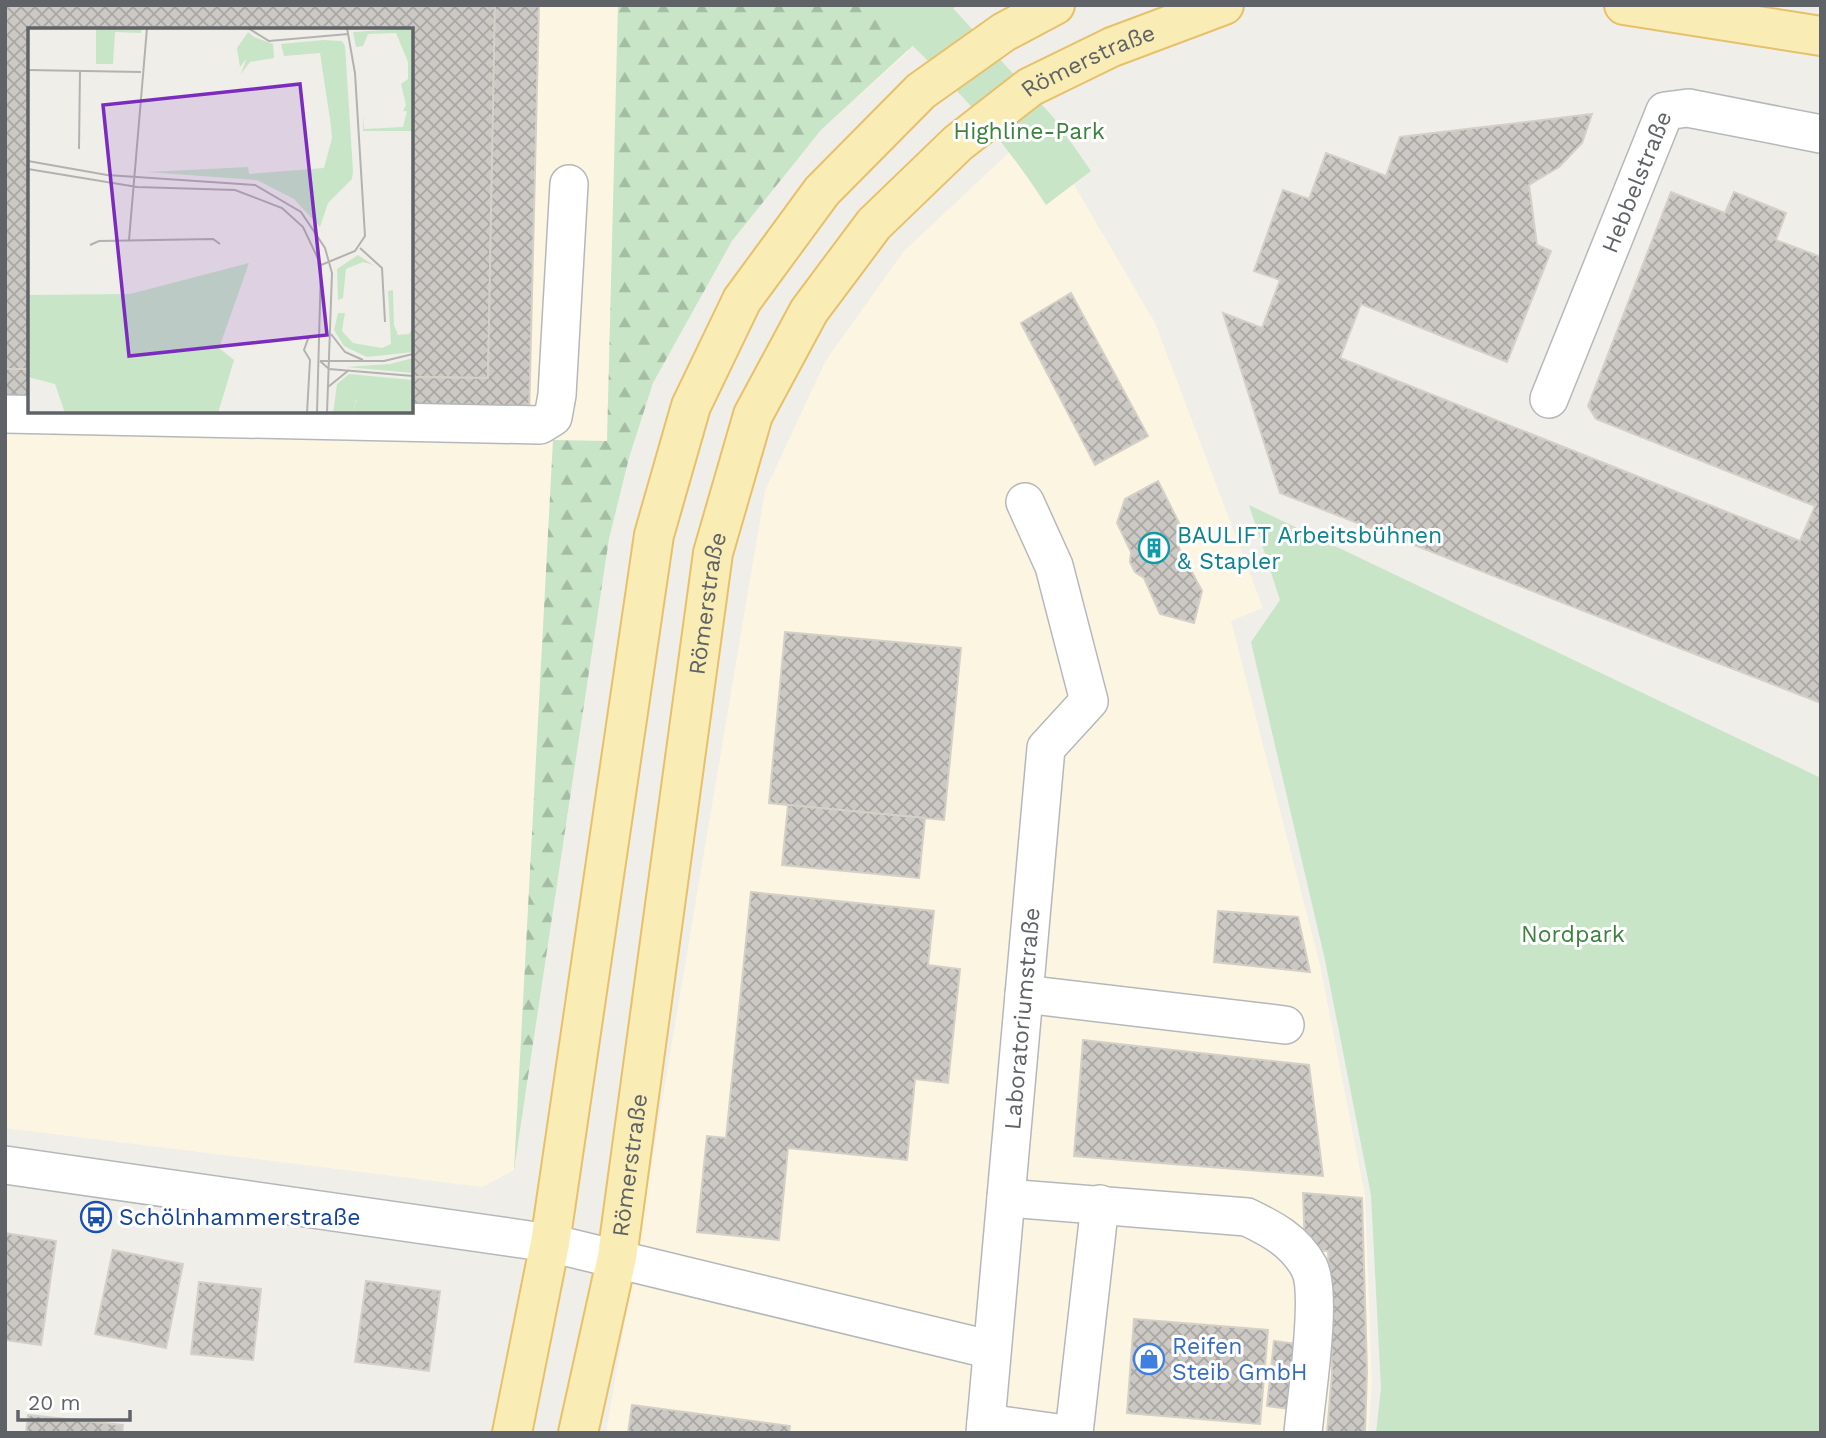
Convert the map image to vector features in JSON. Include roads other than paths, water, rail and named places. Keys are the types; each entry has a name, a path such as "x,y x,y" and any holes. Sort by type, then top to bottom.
{"main road":[{"path":"512,1433 551,1243 653,535 691,406 742,300 822,191 921,91 1004,32 1055,5"},
{"name":"Römerstraße","path":"578,1433 617,1257 713,553 753,415 808,311 866,235 958,143 1030,87 1112,47 1224,5"},
{"path":"1624,5 1821,36"}],"street":[{"name":"Hebbelstraße","path":"1549,398 1665,111 1688,108 1819,133"},
{"path":"5,414 540,425 552,417 557,395 569,184"},
{"name":"Laboratoriumstraße","path":"985,1428 1046,748 1089,701 1054,566 1025,502"},
{"path":"1024,993 1285,1025"},
{"path":"5,1165 551,1243 992,1350"},
{"path":"1006,1198 1247,1217 1281,1233 1310,1268 1315,1303 1303,1433"},
{"path":"1074,1433 1100,1204"},
{"path":"985,1428 1058,1433"}],"place":[{"name":"BAULIFT Arbeitsbühnen & Stapler","path":"1154,548"},
{"name":"Schölnhammerstraße","path":"96,1217"},
{"name":"Reifen Steib GmbH","path":"1149,1359"}],"park label":[{"name":"Highline-Park","path":"1029,131"},
{"name":"Nordpark","path":"1573,934"}]}
